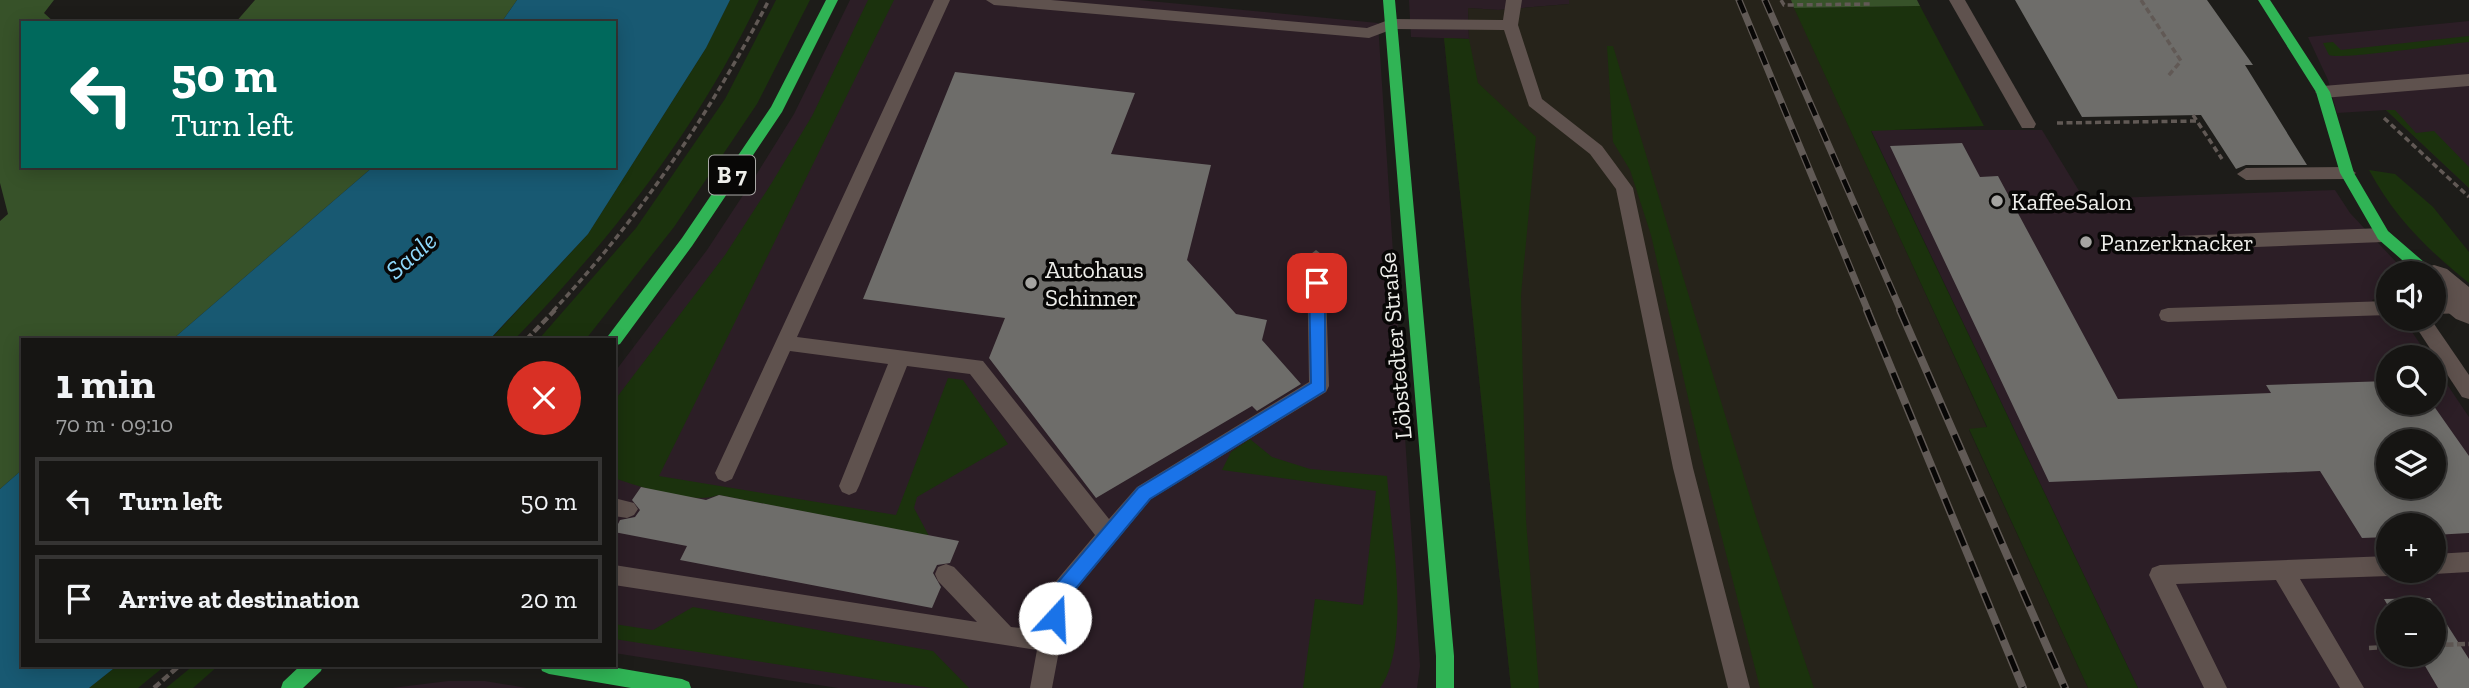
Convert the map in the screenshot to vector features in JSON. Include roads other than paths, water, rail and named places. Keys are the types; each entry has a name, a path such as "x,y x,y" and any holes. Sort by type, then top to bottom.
{"street":[{"name":"B 7","path":"615,338 687,242 776,109 832,0"},
{"name":"Löbstedter Straße","path":"1390,0 1445,656 1445,688"},
{"path":"2264,0 2330,92 2347,173 2383,235 2413,261"},
{"path":"290,688 312,667"},
{"path":"561,667 682,688"}],"lane":[{"path":"725,473 943,0"},
{"path":"994,0 1369,33 1391,24 1510,24"},
{"path":"1514,0 1510,24 1535,102 1596,150 1624,188 1683,468 1739,688"},
{"path":"1957,0 2028,124"},
{"path":"2330,92 2469,80"},
{"path":"2246,174 2347,173"},
{"path":"2126,245 2383,235"},
{"path":"1041,688 1059,594 1144,493 1319,386 1316,257"},
{"path":"2168,316 2376,308"},
{"path":"2428,331 2469,391"},
{"path":"784,343 976,367 1109,537"},
{"path":"849,486 900,358"},
{"path":"2446,563 2469,562"},
{"path":"2216,688 2160,575 2376,566"},
{"path":"2282,570 2353,688"},
{"path":"946,574 1006,637"},
{"path":"616,575 1006,637 1050,641"}],"water":[{"name":"Saale","path":"517,0 730,0 706,48 588,234 491,338 174,338 372,168 616,168 616,21 502,21"},
{"path":"21,471 21,667 115,667 89,688 0,688 0,489"}],"railway":[{"path":"1739,0 1868,311"},
{"path":"1765,0 1901,311"},
{"path":"1867,310 2023,688"},
{"path":"1900,310 2065,688"}],"place":[{"name":"KaffeeSalon","path":"1997,201"},
{"name":"Panzerknacker","path":"2086,242"},
{"name":"Autohaus Schinner","path":"1031,283"}]}
